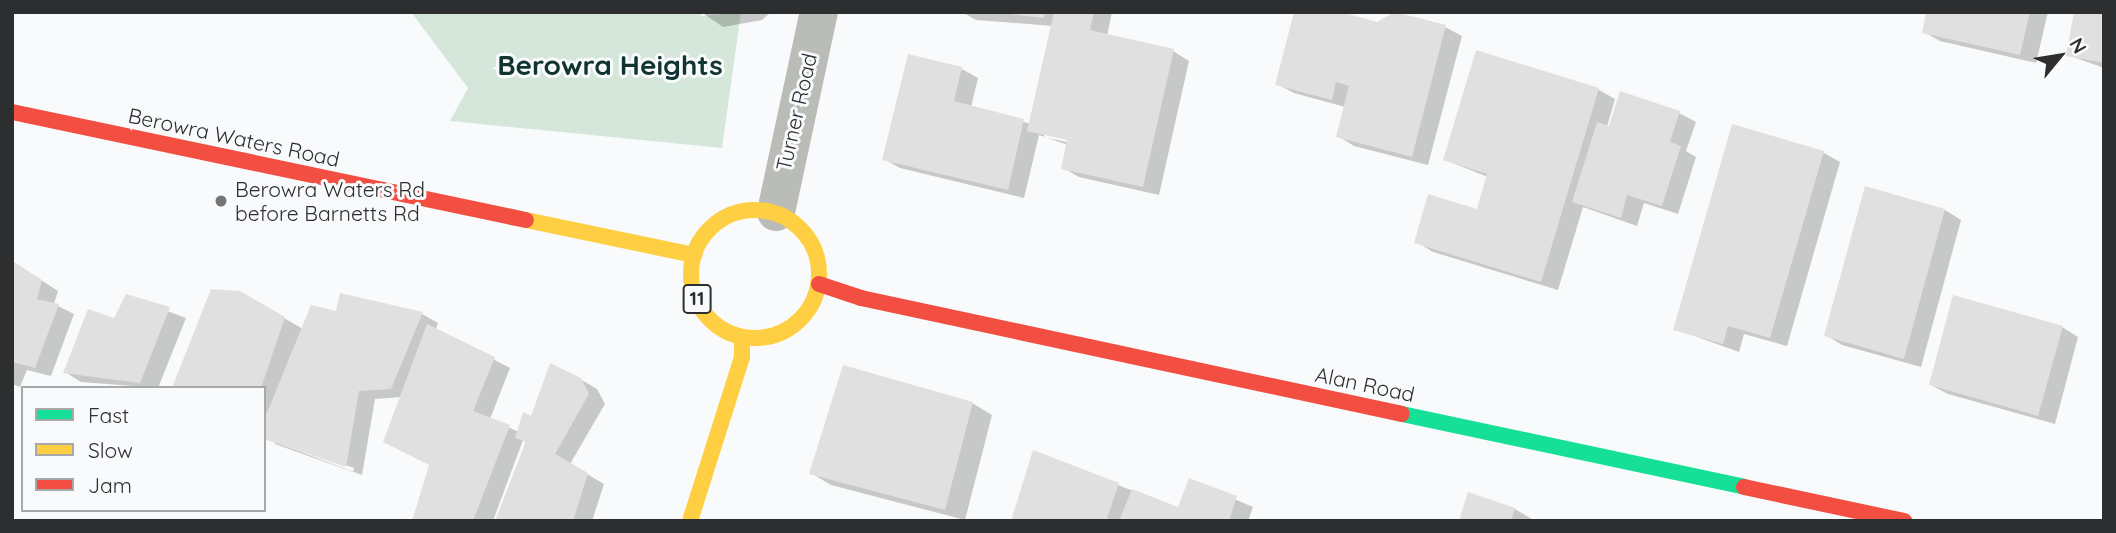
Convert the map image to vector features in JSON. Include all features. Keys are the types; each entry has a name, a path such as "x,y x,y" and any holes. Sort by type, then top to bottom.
{"main road":[{"name":"Berowra Waters Road","path":"12,112 694,255"},
{"name":"11","path":"742,337 722,329 706,315 690,276 694,255 703,236 735,212 776,212"},
{"path":"690,521 742,358 742,337 773,335 800,321 819,284 820,266 805,233 776,212"},
{"name":"Alan Road","path":"819,284 861,298 1904,521"}],"street":[{"name":"Turner Road","path":"776,212 819,12"}],"green space":[{"path":"411,12 698,12 702,16 741,12 722,148 450,121 468,88"}],"building":[{"path":"993,12 1045,12 1044,18"},
{"path":"1054,12 1094,12 1090,30 1174,49 1143,187 1061,169 1067,140 1027,131"},
{"path":"1294,12 1341,12 1377,22 1395,12 1446,25 1412,157 1336,137 1349,86 1336,82 1332,100 1275,85"},
{"path":"1926,12 2030,12 2020,55 1922,33"},
{"path":"2074,12 2104,12 2104,63 2066,56"},
{"path":"1476,50 1599,88 1541,282 1414,243 1428,194 1477,209 1487,174 1443,160"},
{"path":"908,54 962,67 954,101 1024,119 1008,190 882,160"},
{"path":"1620,91 1680,111 1670,142 1681,146 1662,206 1627,195 1621,218 1572,202 1597,122 1609,126"},
{"path":"1732,124 1824,151 1770,338 1728,326 1723,344 1673,330"},
{"path":"1865,186 1945,209 1904,359 1824,336"},
{"path":"12,261 42,280 37,299 59,304 35,368 12,362"},
{"path":"211,289 240,291 285,317 262,386 173,386"},
{"path":"340,293 423,312 391,389 359,391 346,467 266,440 266,415 311,305 336,311"},
{"path":"126,294 170,307 140,383 63,373 88,309 114,318"},
{"path":"1953,295 2063,326 2038,416 1929,385"},
{"path":"427,324 495,357 473,411 510,425 473,521 412,521 429,465 383,442"},
{"path":"550,363 581,378 589,394 555,454 588,473 573,521 495,521 526,441 515,438 523,412 531,416"},
{"path":"843,365 973,402 945,510 809,474"},
{"path":"1033,450 1119,483 1106,521 1011,521"},
{"path":"1189,478 1237,496 1229,521 1119,521 1132,489 1178,507"},
{"path":"1468,492 1515,508 1511,521 1459,521"}],"traffic: fast":[{"path":"1402,414 1744,487"}],"traffic: slow":[{"path":"755,210 780,215 800,229 814,249 819,274 814,299 800,319 780,333 755,338 730,333 710,319 696,299 691,274 696,249 710,229 730,215 755,210"},
{"path":"526,220 694,255"},
{"path":"690,521 742,357 742,337"}],"traffic: jam":[{"path":"12,112 526,220"},
{"path":"819,284 861,298 1402,414"},
{"path":"1744,487 1904,521"}],"place":[{"name":"Berowra Waters Rd before Barnetts Rd","path":"221,201"}],"district":[{"name":"Berowra Heights","path":"610,65"}]}
